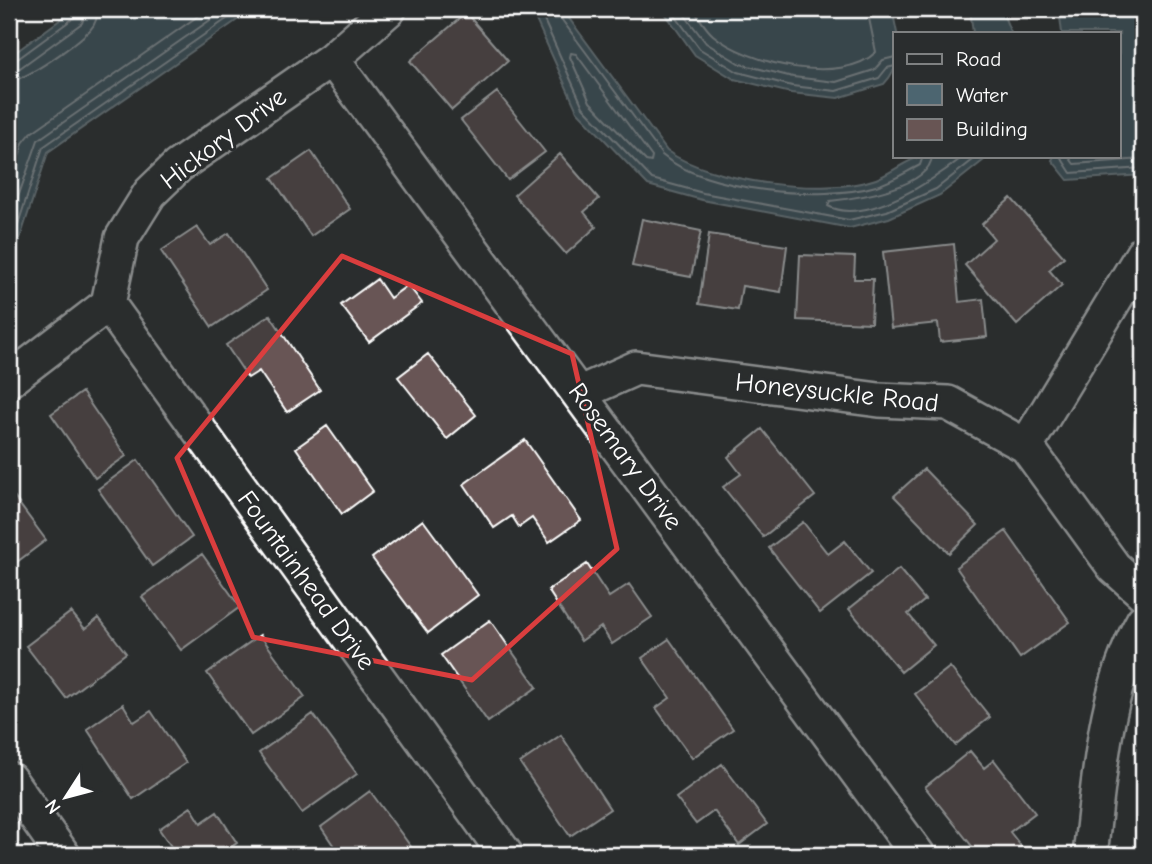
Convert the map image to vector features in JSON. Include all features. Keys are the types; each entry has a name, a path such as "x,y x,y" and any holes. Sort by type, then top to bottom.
{"street":[{"name":"Hickory Drive","path":"108,304 121,238 150,193 178,166 332,59 389,9"},
{"name":"Rosemary Drive","path":"332,59 918,855"},
{"path":"1026,446 1143,253"},
{"path":"9,380 108,304"},
{"name":"Fountainhead Drive","path":"108,304 506,855"},
{"name":"Honeysuckle Road","path":"580,393 636,368 879,400 948,403 1026,446 1114,568 1143,593"},
{"path":"1090,855 1108,713 1127,650 1143,621"},
{"path":"9,779 63,855"}],"highlighted area":[{"path":"342,256 572,354 617,549 472,680 253,637 177,458"}],"water":[{"path":"75,9 253,9 48,152 14,257 9,261 9,57"},
{"path":"531,9 562,9 667,151 711,171 769,183 828,187 876,179 918,158 986,158 940,195 889,218 850,228 702,200 648,185 577,111"},
{"path":"662,9 892,9 897,32 893,32 893,71 884,84 838,98 791,93 734,79 695,55"},
{"path":"970,9 1001,9 1011,32 973,32"},
{"path":"1059,9 1124,9 1143,19 1143,175 1068,180 1052,160 1120,158 1120,32 1062,32"}],"building":[{"path":"466,13 508,61 452,110 410,61"},
{"path":"497,92 545,152 508,180 461,120"},
{"path":"311,151 350,209 311,236 272,178"},
{"path":"560,154 599,199 584,212 596,227 566,254 514,195"},
{"path":"1011,198 1064,257 1049,270 1062,285 1017,325 965,265 994,239 982,224"},
{"path":"642,219 701,231 691,277 632,266"},
{"path":"197,227 210,245 229,233 267,290 212,327 161,251"},
{"path":"709,234 787,246 781,292 742,286 738,310 699,304"},
{"path":"954,244 959,302 983,299 987,337 940,342 938,323 891,328 883,252"},
{"path":"800,255 855,257 854,279 873,279 871,323 797,320"},
{"path":"377,279 390,298 408,285 422,303 369,342 341,305"},
{"path":"270,315 320,390 287,412 259,371 248,378 226,345"},
{"path":"428,354 476,415 447,439 398,377"},
{"path":"1137,387 1143,387 1143,434 1134,434"},
{"path":"82,392 126,456 95,478 51,414"},
{"path":"327,426 373,491 342,514 296,448"},
{"path":"762,429 815,496 763,537 723,487 741,474 728,457"},
{"path":"525,440 581,520 549,542 532,518 519,527 512,516 494,528 464,484"},
{"path":"138,460 192,537 152,566 98,489"},
{"path":"924,469 978,525 949,553 894,496"},
{"path":"9,490 46,540 9,568"},
{"path":"423,520 478,595 428,633 372,558"},
{"path":"803,522 828,554 845,541 871,573 820,613 769,548"},
{"path":"1006,531 1070,622 1020,658 956,567"},
{"path":"202,554 240,607 181,650 142,597"},
{"path":"587,564 609,597 629,584 652,617 612,644 601,627 581,641 548,590"},
{"path":"899,569 925,600 908,614 934,645 901,672 849,609"},
{"path":"71,612 85,629 99,618 126,653 66,698 26,646"},
{"path":"490,620 537,687 488,722 441,655"},
{"path":"260,635 305,697 251,735 207,673"},
{"path":"669,639 733,729 692,758 656,708 670,698 642,658"},
{"path":"950,667 990,717 955,745 915,694"},
{"path":"123,704 134,722 151,711 186,763 133,799 87,729"},
{"path":"313,714 357,774 302,813 259,753"},
{"path":"561,735 610,809 570,836 520,763"},
{"path":"970,751 984,768 994,760 1035,813 1010,832 1024,850 1016,855 979,855 925,787"},
{"path":"722,764 767,824 739,845 714,811 696,824 676,798"},
{"path":"370,791 417,855 366,855 361,847 349,855 340,855 321,827"},
{"path":"191,807 201,823 217,812 237,843 222,853 223,855 177,855 159,829"}]}
